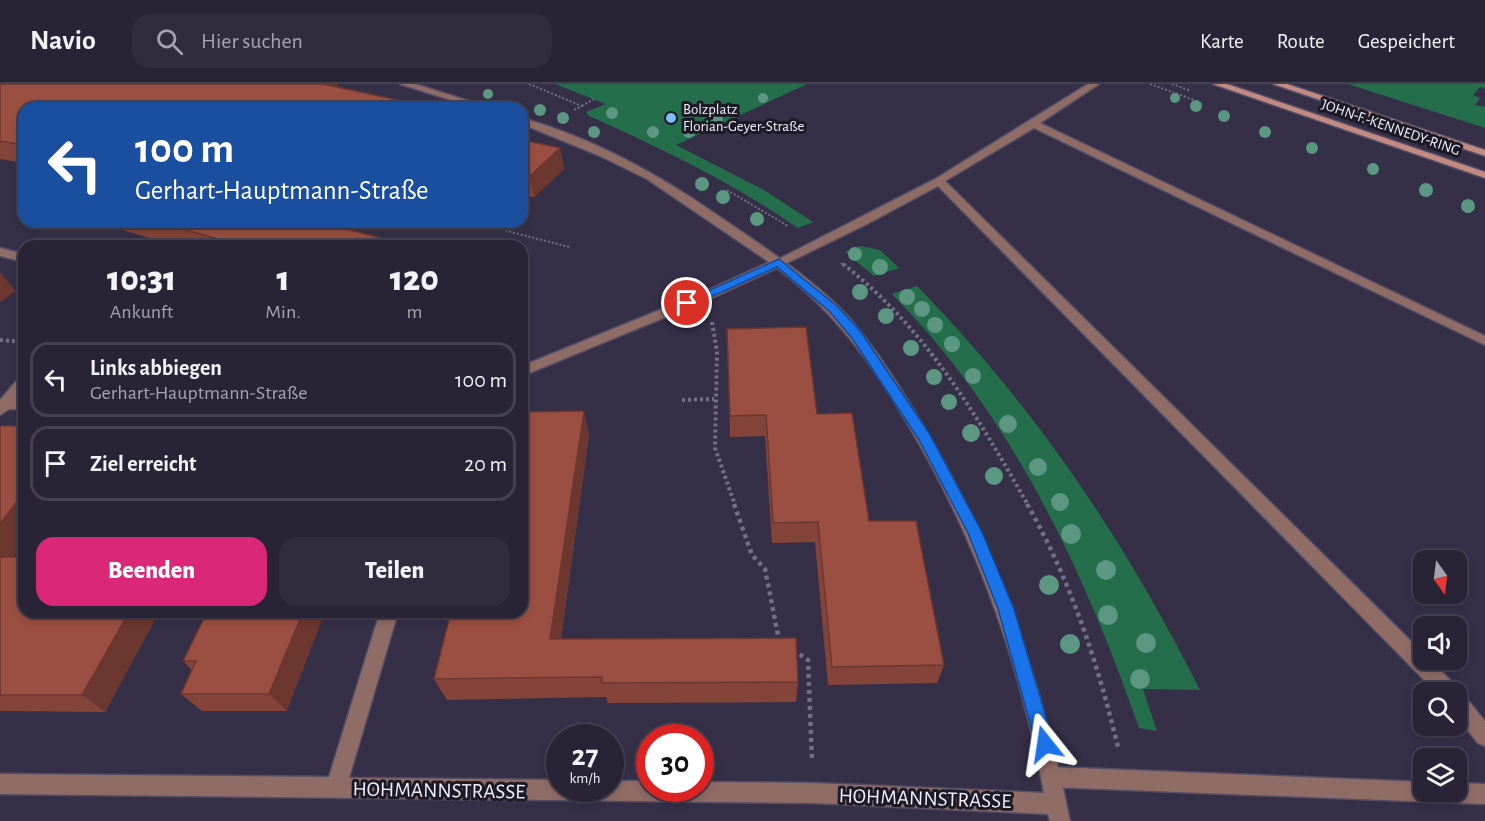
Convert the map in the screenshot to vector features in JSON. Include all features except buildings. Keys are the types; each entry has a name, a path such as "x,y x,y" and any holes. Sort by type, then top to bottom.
{"main road":[{"name":"JOHN-F.-KENNEDY-RING","path":"1218,84 1485,175"},
{"name":"JOHN-F.-KENNEDY-RING","path":"1278,84 1485,153"}],"street":[{"path":"405,84 466,102"},
{"path":"528,369 708,295 940,182 1094,84"},
{"path":"528,124 599,150 653,178 779,262 833,309 856,335 924,437 975,532 1000,591 1024,663 1059,813"},
{"path":"1034,124 1485,341"},
{"path":"940,182 1439,682"},
{"path":"0,252 18,256"},
{"path":"2,407 18,388"},
{"path":"2,407 18,405"},
{"path":"336,788 387,618"},
{"path":"1467,714 1485,736"},
{"path":"1052,777 1413,792"},
{"name":"HOHMANNSTRASSE","path":"0,784 813,793 1059,813"},
{"path":"1467,793 1485,794"}],"path":[{"path":"529,84 582,106"},
{"path":"569,114 594,99"},
{"path":"505,228 507,231 569,247"},
{"path":"708,295 717,352 714,399 715,448 752,555 765,569 779,640 808,660 813,793"},
{"path":"0,340 18,342"},
{"path":"682,400 714,399"}],"green space":[{"path":"555,84 807,84 676,145 764,190 813,222 798,228 748,196 696,167 589,116 586,112 606,104"},
{"path":"1348,84 1485,84 1485,89 1480,87 1473,95 1480,98 1475,105 1485,107 1485,128"},
{"path":"860,246 880,250 899,268 874,276 845,252"},
{"path":"917,286 960,332 1038,427 1108,528 1171,634 1200,690 1143,689 1157,731 1139,728 1094,610 1068,553 1040,497 1008,442 973,390 935,341 892,294"}],"place":[{"name":"Bolzplatz Florian-Geyer-Straße","path":"671,118"}],"route":[{"path":"687,303 779,262 833,309 856,335 924,437 975,532 1000,591 1024,663 1045,744"}]}
